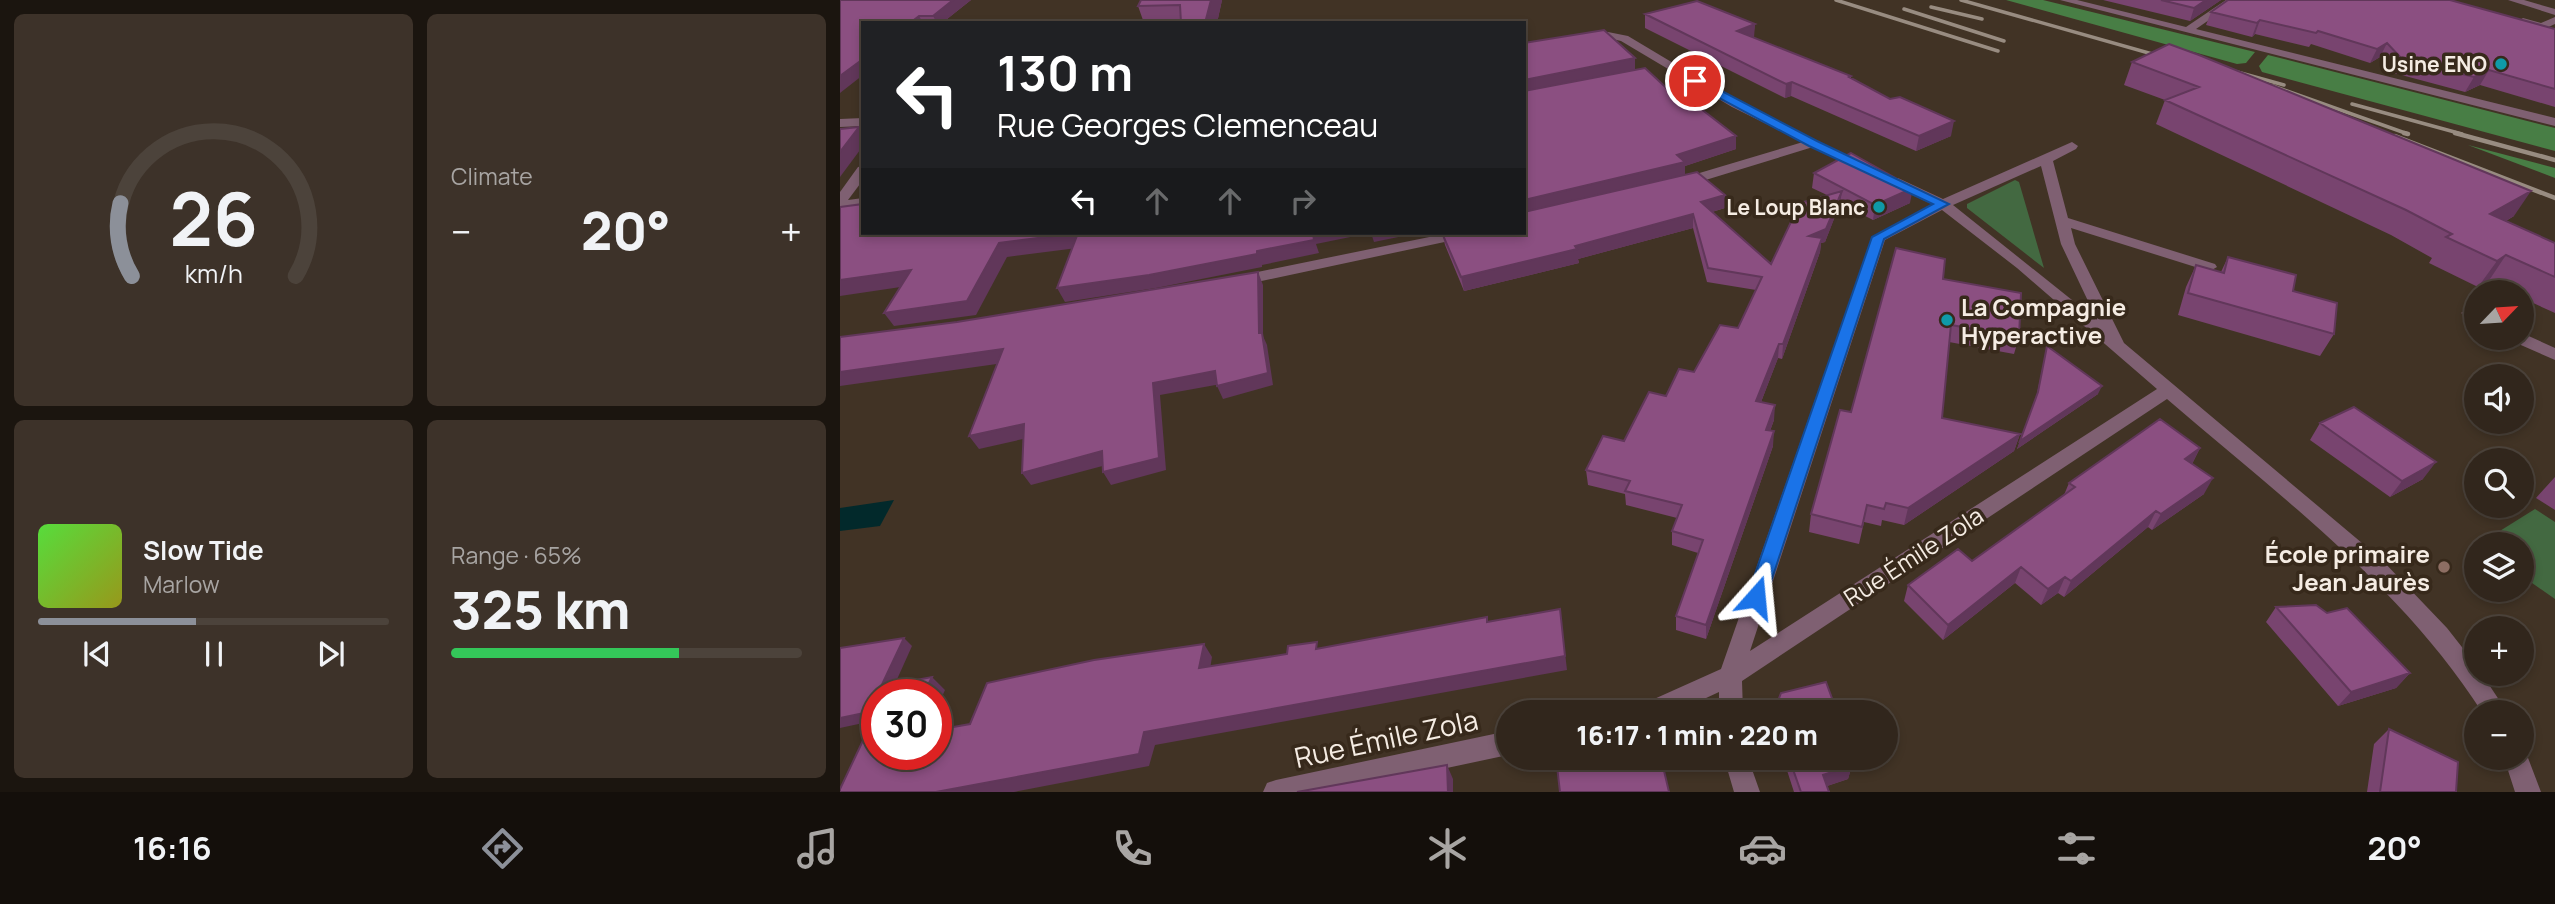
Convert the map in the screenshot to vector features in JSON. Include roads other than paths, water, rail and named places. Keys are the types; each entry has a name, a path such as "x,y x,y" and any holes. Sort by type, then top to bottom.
{"street":[{"path":"2065,0 2555,122"},
{"path":"2188,30 2233,0"},
{"path":"2513,0 2555,12"},
{"path":"2506,16 2542,27 2555,20"},
{"path":"1572,41 1608,35 1624,38 1674,69 1813,144 1943,204 2117,345 2374,565 2427,616 2488,700"},
{"path":"1651,74 1674,69"},
{"path":"840,123 861,122"},
{"path":"1669,186 1813,144"},
{"path":"1731,700 1730,676 1879,237 1943,204 2073,146"},
{"path":"2046,159 2068,244 2117,345"},
{"path":"840,204 861,173"},
{"path":"840,204 861,202"},
{"path":"2060,220 2210,267"},
{"path":"1224,284 1458,235"},
{"path":"2534,345 2555,355"},
{"name":"Rue Émile Zola","path":"1677,700 1730,676 2168,390"},
{"name":"Rue Émile Zola","path":"1276,792 1496,746"},
{"path":"1741,770 1748,792"},
{"path":"2520,770 2528,792"}],"water":[{"path":"894,500 880,526 840,531 840,508"}],"railway":[{"path":"1836,0 1998,51"},
{"path":"1961,0 2170,59"},
{"path":"1931,7 1982,19"},
{"path":"1904,9 2004,41"},
{"path":"2230,70 2284,85"},
{"path":"2273,86 2408,134 2404,133"},
{"path":"2352,104 2462,134"},
{"path":"2455,133 2555,160"},
{"path":"2395,136 2555,198"}],"place":[{"name":"Usine ENO","path":"2501,64"},
{"name":"Le Loup Blanc","path":"1879,207"},
{"name":"La Compagnie Hyperactive","path":"1947,320"},
{"name":"École primaire Jean Jaurès","path":"2444,567"}]}
